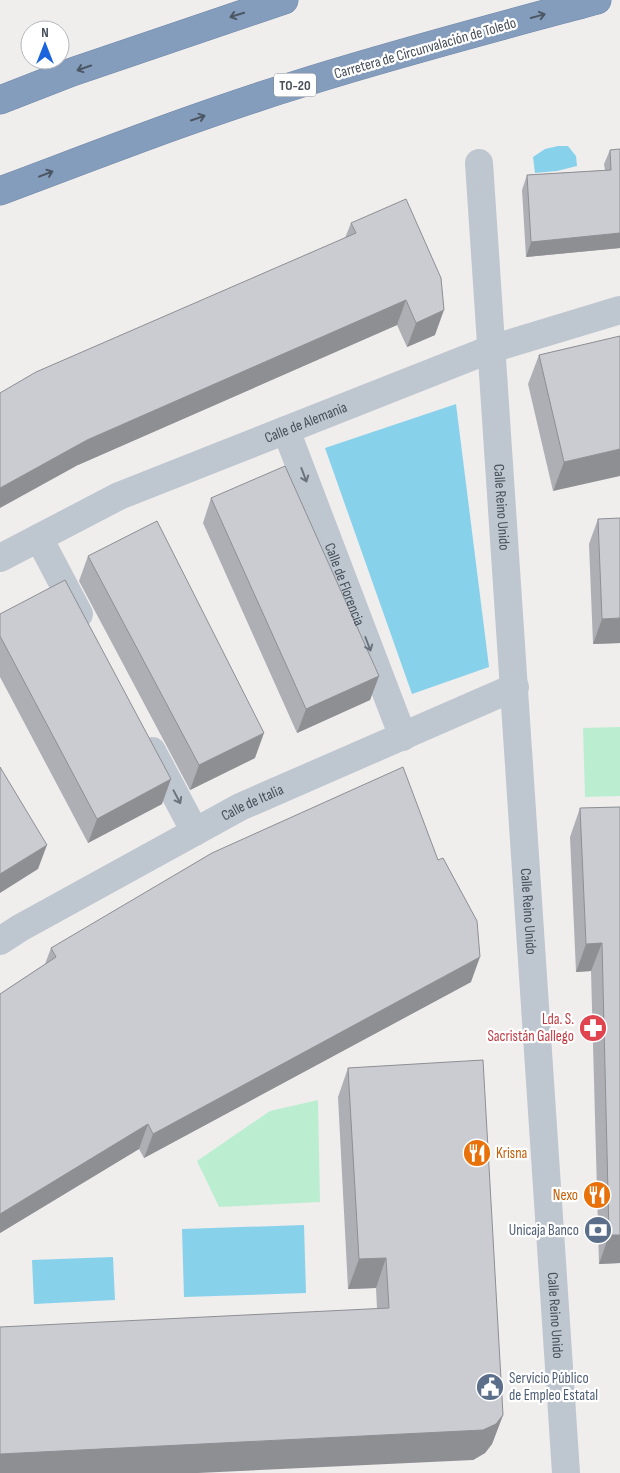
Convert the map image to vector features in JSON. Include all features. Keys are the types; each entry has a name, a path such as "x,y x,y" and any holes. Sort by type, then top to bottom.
{"highway":[{"path":"0,100 72,72 284,0"},
{"name":"Carretera de Circunvalación de Toledo","path":"0,191 149,135 298,84 438,43 597,0"}],"street":[{"name":"Calle Reino Unido","path":"479,163 566,1473"},
{"name":"Calle de Alemania","path":"0,558 119,496 491,349 620,310"},
{"name":"Calle de Florencia","path":"286,430 403,737"},
{"path":"39,538 90,633"},
{"name":"Calle de Italia","path":"0,941 20,928 240,807 403,737 515,686"},
{"path":"140,728 195,832"}],"green space":[{"path":"620,727 620,796 585,797 583,728"},
{"path":"318,1100 320,1202 219,1207 197,1161 270,1111"}],"water":[{"path":"568,146 576,156 577,166 557,171 535,173 533,157 545,149"},
{"path":"456,404 489,667 412,694 325,448"},
{"path":"304,1225 306,1293 184,1297 182,1229"},
{"path":"113,1257 115,1300 34,1304 32,1260"}],"building":[{"path":"620,149 620,233 531,242 527,175 611,170 610,150"},
{"path":"406,199 441,278 444,310 416,323 406,300 87,440 0,488 0,393 36,372 356,233 351,223"},
{"path":"620,336 620,449 564,462 539,355"},
{"path":"285,466 379,676 306,709 211,498"},
{"path":"620,518 620,618 602,619 598,519"},
{"path":"157,521 264,733 199,765 88,556"},
{"path":"65,580 171,779 97,819 0,636 0,614"},
{"path":"0,767 47,845 0,874"},
{"path":"403,767 438,860 443,858 477,921 480,957 153,1134 148,1124 0,1214 0,994 56,957 51,948 212,853"},
{"path":"620,807 620,1235 609,1235 602,943 586,944 580,808"},
{"path":"483,1060 503,1415 496,1424 483,1430 0,1454 0,1327 389,1308 386,1258 359,1259 348,1068"}],"place":[{"name":"Lda. S. Sacristán Gallego","path":"593,1028"},
{"name":"Krisna","path":"477,1153"},
{"name":"Nexo","path":"597,1195"},
{"name":"Unicaja Banco","path":"598,1230"},
{"name":"Servicio Público de Empleo Estatal","path":"490,1387"}]}
